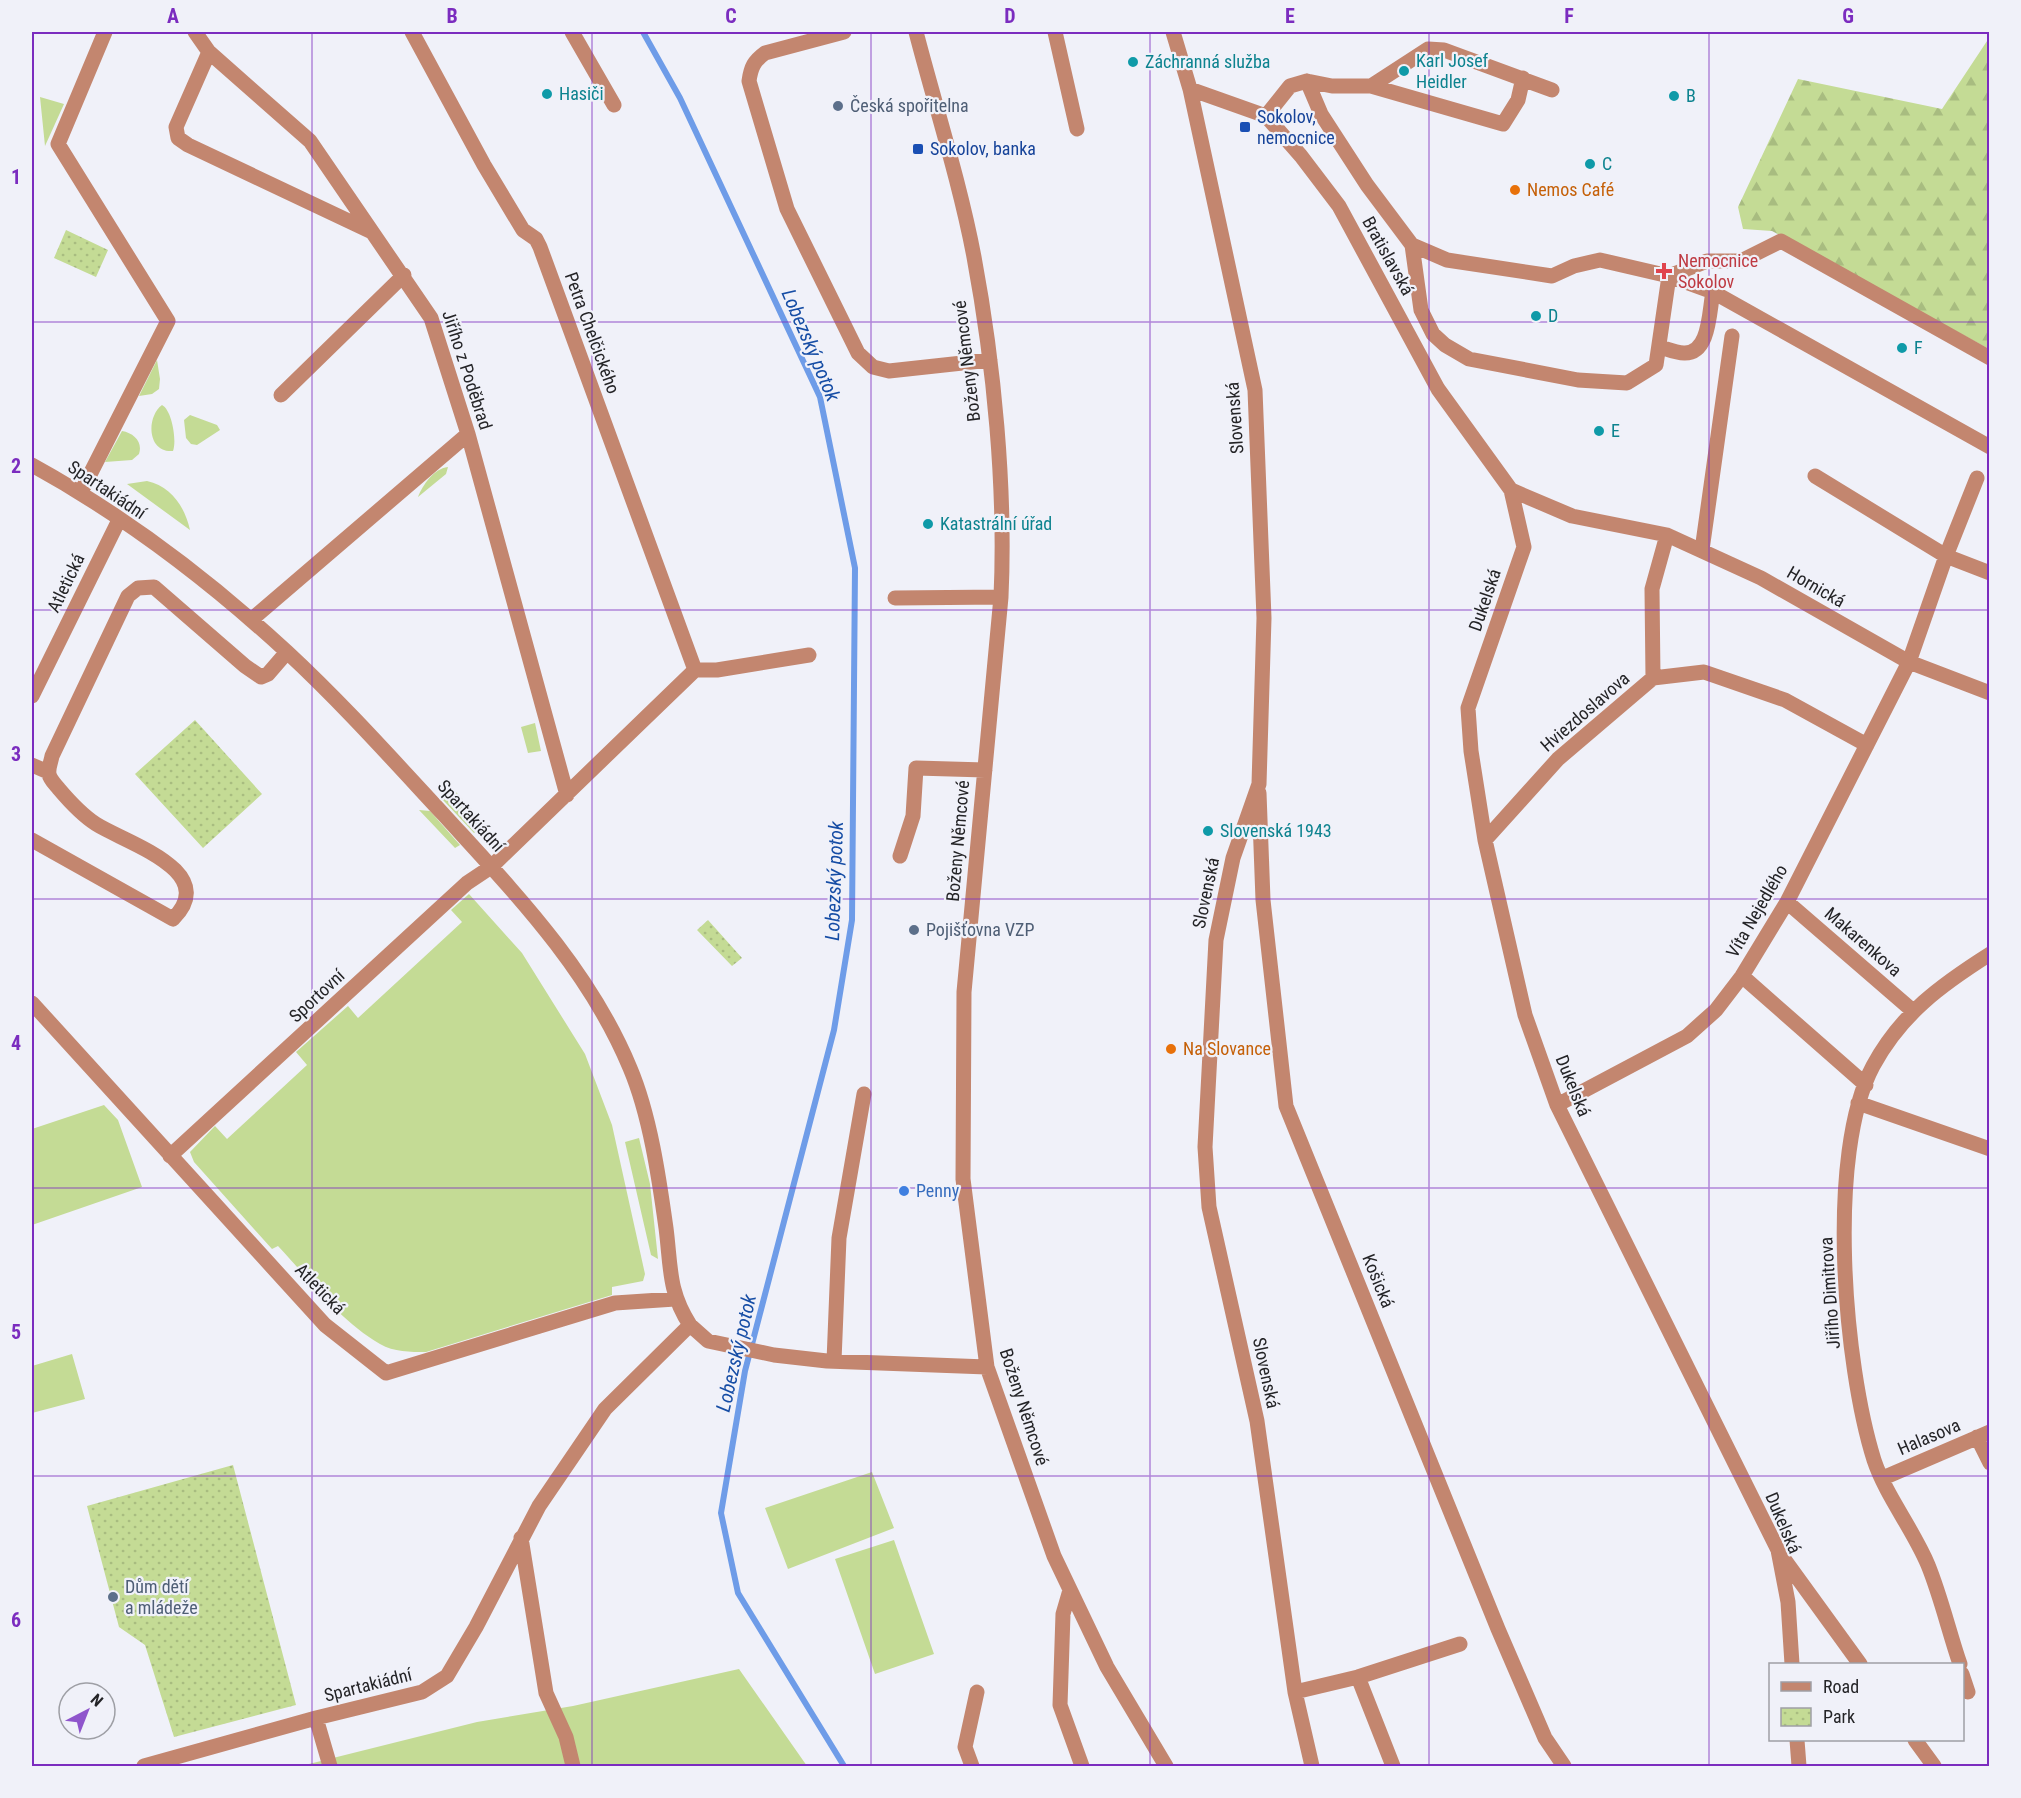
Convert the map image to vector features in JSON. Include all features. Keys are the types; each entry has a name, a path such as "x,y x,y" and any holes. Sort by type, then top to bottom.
{"street":[{"path":"81,492 168,321 58,144 105,32"},
{"name":"Jiřího z Poděbrad","path":"195,32 209,52 310,141 404,275 431,318 468,434 567,795"},
{"name":"Petra Chelčického","path":"412,32 484,165 523,230 536,239 540,247 695,670"},
{"path":"572,32 614,105"},
{"path":"844,32 765,52 756,60 751,69 749,81 787,209 858,352 873,368 889,371 990,360"},
{"name":"Boženy Němcové","path":"916,32 974,255 990,360 1003,541 1001,597 964,992 963,1179 987,1367 1054,1557 1107,1667 1166,1767"},
{"path":"1055,32 1077,129"},
{"name":"Slovenská","path":"1173,32 1190,89 1255,390 1264,618 1259,784 1233,858 1216,940 1205,1147 1209,1207 1257,1421 1294,1692 1312,1767"},
{"path":"1371,86 1428,49 1443,50 1552,90"},
{"path":"209,52 176,127 178,138 198,150 373,232"},
{"path":"1190,89 1266,117 1290,86 1307,81 1332,86 1371,86 1503,124 1518,100 1523,78"},
{"path":"1307,81 1321,114 1366,185 1412,245 1447,260 1552,276 1574,266 1600,260 1669,276 1713,292 1989,447"},
{"name":"Bratislavská","path":"1266,117 1339,206 1438,388 1511,490"},
{"path":"1669,276 1707,261 1741,261 1781,241 1989,358"},
{"path":"1412,245 1421,310 1433,334 1445,345 1469,358 1578,380 1627,382 1656,365 1669,276"},
{"path":"281,395 404,275"},
{"path":"1660,347 1684,353 1697,350 1704,340 1713,292"},
{"path":"1702,550 1732,336"},
{"path":"251,621 468,434"},
{"name":"Spartakiádní","path":"32,465 81,492 251,621 287,652 351,714 535,915 577,969 612,1029 631,1070 645,1115 675,1299 690,1325 708,1341 774,1355 834,1361 987,1367"},
{"path":"1815,476 1946,556 1989,573"},
{"path":"1909,662 1946,556 1977,478"},
{"name":"Hornická","path":"1511,490 1572,516 1667,535 1761,578 1909,662 1989,693"},
{"name":"Dukelská","path":"1511,490 1524,547 1468,708 1471,751 1485,840 1525,1015 1557,1105 1778,1550 1788,1602 1792,1663"},
{"name":"Atletická","path":"32,696 119,520"},
{"path":"1653,678 1652,589 1667,535"},
{"path":"48,772 52,756 128,596 138,588 154,587 244,666 261,677 268,674 287,652"},
{"path":"894,598 1001,597"},
{"path":"695,670 717,669 809,655"},
{"name":"Víta Nejedlého","path":"1557,1105 1687,1036 1716,1010 1742,976 1787,902 1909,662"},
{"name":"Sportovní","path":"170,1156 467,883 491,867 695,670"},
{"name":"Hviezdoslavova","path":"1485,840 1558,759 1653,678 1704,672 1785,700 1867,745"},
{"path":"32,765 48,772 71,804 95,824 166,861 182,877 186,893 182,910 173,919 32,840"},
{"path":"900,856 913,816 916,768 985,770"},
{"name":"Košická","path":"1259,784 1263,900 1286,1106 1498,1629 1545,1738 1564,1767"},
{"name":"Makarenkova","path":"1787,902 1912,1011"},
{"name":"Jiřího Dimitrova","path":"1959,1663 1928,1565 1874,1461 1861,1403 1847,1308 1844,1192 1858,1103 1873,1066 1912,1011 1941,985 1989,954"},
{"path":"1742,976 1866,1084"},
{"name":"Atletická","path":"32,1003 325,1325 386,1373 615,1303 675,1299"},
{"path":"834,1361 839,1238 864,1094"},
{"path":"1858,1103 1989,1149"},
{"name":"Spartakiádní","path":"144,1767 316,1718 422,1692 447,1676 476,1628 520,1538 605,1408 690,1325"},
{"path":"1983,1435 1989,1463"},
{"name":"Halasova","path":"1883,1478 1983,1435"},
{"path":"520,1538 546,1693 566,1737 573,1767"},
{"path":"1778,1550 1859,1663"},
{"path":"1070,1590 1063,1614 1060,1705 1082,1767"},
{"path":"1294,1692 1358,1677 1460,1644"},
{"path":"1358,1677 1393,1767"},
{"path":"1964,1680 1968,1692"},
{"path":"972,1767 965,1747 978,1692"},
{"path":"316,1718 330,1767"},
{"path":"1797,1741 1799,1767"},
{"path":"1916,1741 1934,1767"}],"green space":[{"path":"1989,38 1989,349 1772,231 1743,229 1738,207 1798,79 1942,109"},
{"path":"40,97 64,104 45,146"},
{"path":"66,230 108,250 96,277 54,258"},
{"path":"157,360 159,389 152,394 139,396"},
{"path":"162,405 166,408 173,426 173,451 164,450 158,446 152,433 153,418"},
{"path":"190,415 217,425 220,430 197,445 191,444 186,438 184,420"},
{"path":"122,431 130,434 139,442 139,454 132,460 105,462"},
{"path":"448,467 446,474 418,497 433,474"},
{"path":"147,481 163,488 176,499 185,513 190,530 127,484"},
{"path":"195,720 262,794 203,848 135,774"},
{"path":"535,723 541,751 528,753 521,727"},
{"path":"455,791 484,823 474,833 443,800"},
{"path":"419,810 430,811 460,845 455,848"},
{"path":"469,894 522,953 585,1054 612,1125 645,1274 643,1281 612,1287 612,1295 426,1352 402,1351 391,1349 365,1335 338,1312 278,1246 272,1249 194,1162 190,1152 215,1126 227,1139 307,1065 296,1052 348,1006 358,1018 462,922 451,910"},
{"path":"708,920 742,958 732,966 697,930"},
{"path":"104,1105 118,1120 142,1187 32,1225 32,1129"},
{"path":"639,1138 650,1184 658,1259 651,1255 625,1142"},
{"path":"72,1354 85,1399 32,1413 32,1366"},
{"path":"233,1465 296,1705 174,1737 145,1645 119,1627 87,1506"},
{"path":"872,1472 894,1528 788,1569 765,1508"},
{"path":"894,1540 934,1654 875,1674 835,1559"},
{"path":"739,1669 807,1766 305,1765 477,1722 573,1706"}],"waterway":[{"name":"Lobezský potok","path":"643,32 680,98 820,397 855,568 852,920 834,1030 745,1371 721,1513 738,1593 844,1766"}],"place":[{"name":"Záchranná služba","path":"1133,62"},
{"name":"Karl Josef Heidler","path":"1404,71"},
{"name":"Hasiči","path":"547,94"},
{"name":"B","path":"1674,96"},
{"name":"Česká spořitelna","path":"838,106"},
{"name":"Sokolov, nemocnice","path":"1245,127"},
{"name":"Sokolov, banka","path":"918,149"},
{"name":"C","path":"1590,164"},
{"name":"Nemos Café","path":"1515,190"},
{"name":"Nemocnice Sokolov","path":"1664,271"},
{"name":"D","path":"1536,316"},
{"name":"F","path":"1902,348"},
{"name":"E","path":"1599,431"},
{"name":"Katastrální úřad","path":"928,524"},
{"name":"Slovenská 1943","path":"1208,831"},
{"name":"Pojišťovna VZP","path":"914,930"},
{"name":"Na Slovance","path":"1171,1049"},
{"name":"Penny","path":"904,1191"},
{"name":"Dům dětí a mládeže","path":"113,1597"}]}
